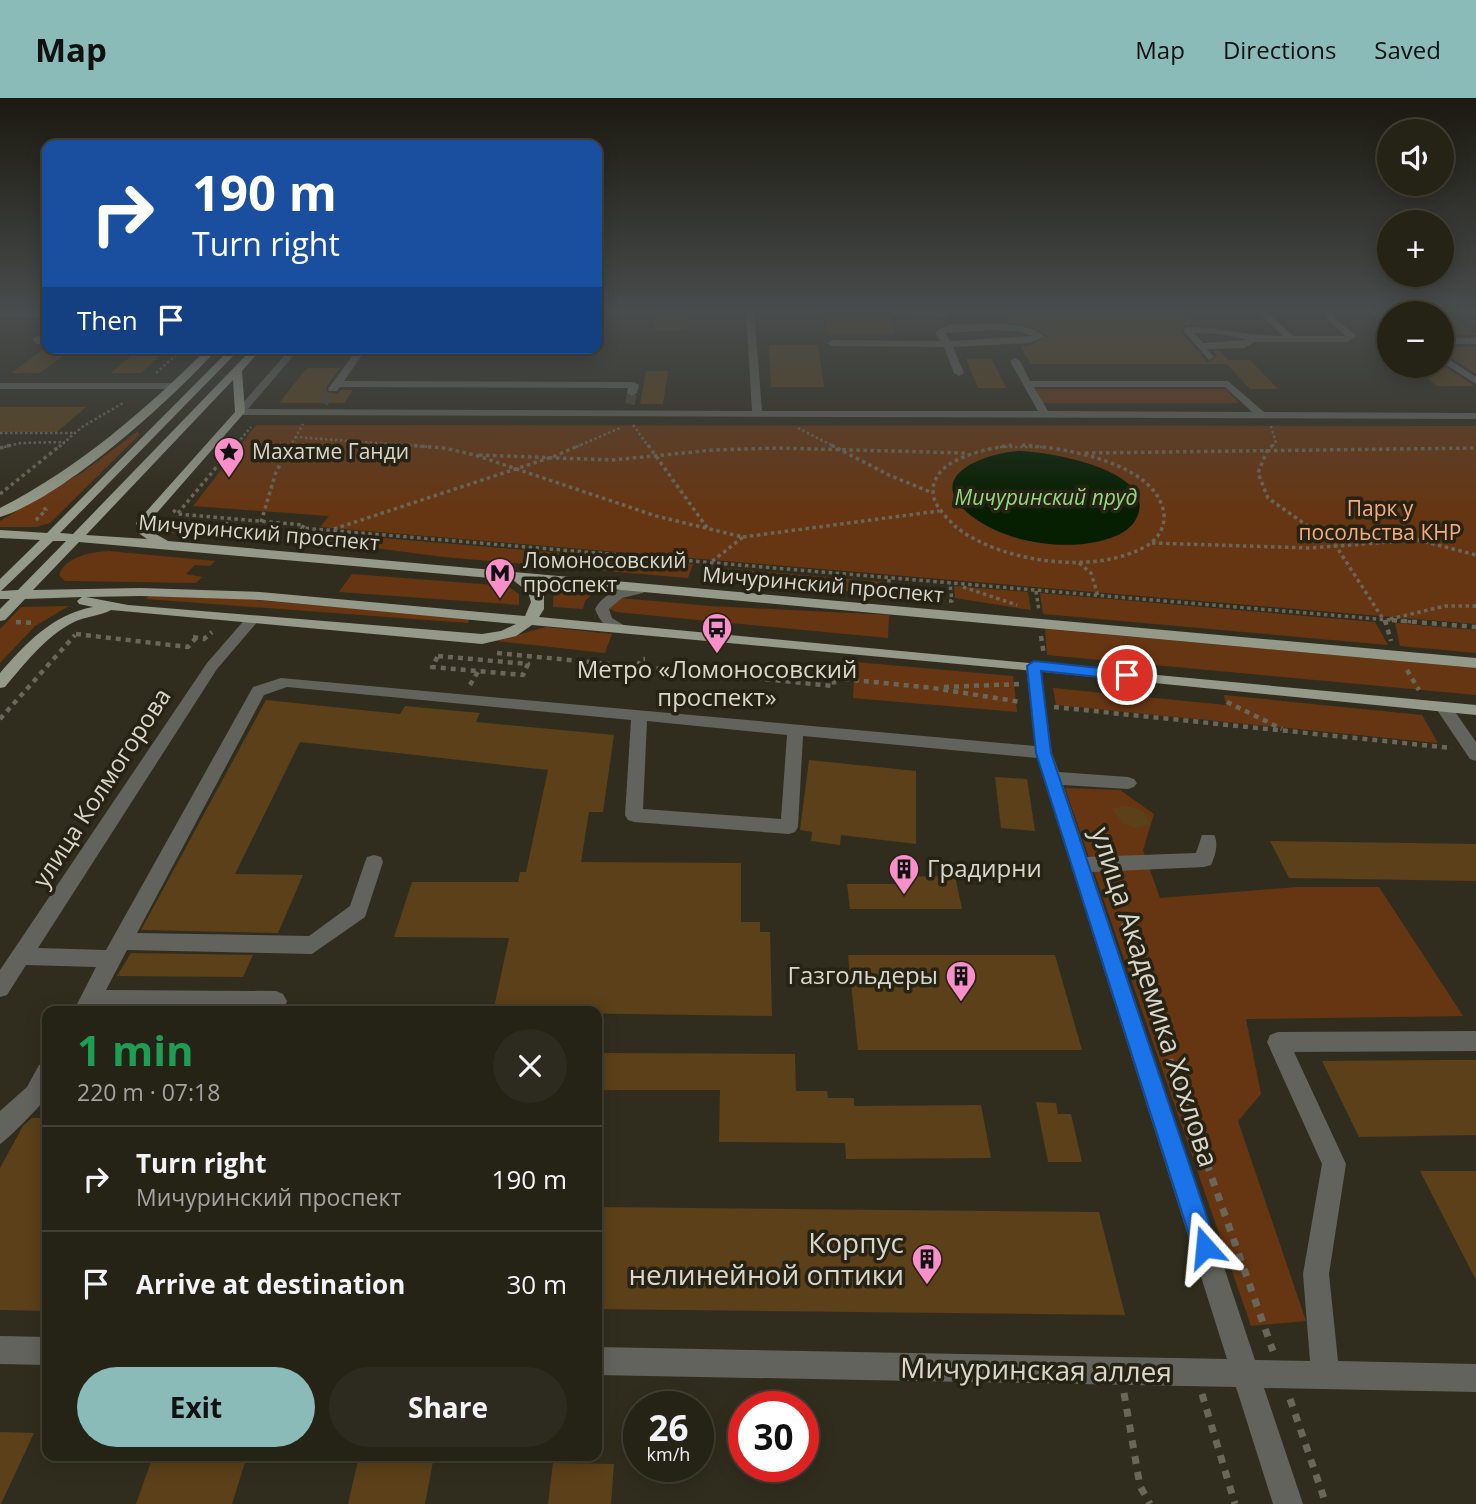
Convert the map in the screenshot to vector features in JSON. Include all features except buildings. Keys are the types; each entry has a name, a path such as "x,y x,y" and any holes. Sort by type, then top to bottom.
{"main road":[{"path":"0,513 72,472 127,432 186,376"},
{"path":"0,587 210,376"},
{"path":"4,620 22,594 233,376"},
{"path":"169,545 146,534 142,523 240,412 237,376"},
{"path":"128,459 158,404"},
{"name":"Мичуринский проспект","path":"0,534 169,545 638,590 1476,663"},
{"path":"46,595 128,609 482,639 506,634 530,620 538,610 539,596 531,585 512,578"},
{"path":"0,595 141,592 260,596 623,629 1038,678 1476,710"},
{"path":"0,683 34,643 58,624 88,611 128,609"}],"street":[{"path":"240,412 272,376"},
{"path":"343,376 334,388 634,385 630,403"},
{"path":"754,376 757,414"},
{"path":"1023,376 1045,415"},
{"path":"1223,376 1228,384 1262,415"},
{"path":"1027,384 1228,384"},
{"path":"0,386 175,386"},
{"path":"240,412 319,407 630,403 757,414 1476,416"},
{"path":"623,629 606,620 602,609 616,594 638,590"},
{"name":"улица Колмогорова","path":"0,988 212,666 252,620"},
{"name":"улица Академика Хохлова","path":"1038,678 1044,753 1288,1504"},
{"path":"86,1006 258,691 286,682 1044,753"},
{"path":"1443,706 1474,753"},
{"path":"639,717 634,815 789,827 795,730"},
{"path":"1053,778 1128,783"},
{"path":"1081,865 1204,860 1208,840"},
{"path":"21,957 312,945 358,911 374,862"},
{"path":"86,1006 276,1001 274,1006"},
{"path":"1325,1376 1316,1274 1334,1164 1278,1042 1476,1041"},
{"path":"0,1132 7,1120 35,1095 42,1082"},
{"path":"0,1350 42,1351"},
{"name":"Мичуринская аллея","path":"602,1362 1476,1378"}],"path":[{"path":"0,494 75,433 122,403"},
{"path":"330,531 555,456 632,423 708,528"},
{"path":"261,522 276,472 303,424"},
{"path":"791,425 889,475 933,493"},
{"path":"1270,425 1276,443 1267,451 1258,473 1268,498 1336,546 1385,620 1392,646"},
{"path":"251,427 178,514 330,531 709,564 1476,627"},
{"path":"0,433 75,433"},
{"path":"295,437 444,448 475,455 656,516 743,537 940,510"},
{"path":"0,448 21,443 65,442"},
{"path":"475,455 555,456 597,460 713,450 793,448 967,453 1014,445 1041,446 1081,453 1476,448"},
{"path":"967,453 952,461 938,474 933,493 940,510 950,522 986,544 1040,560 1078,563 1120,558 1152,543 1309,548 1418,540 1476,555"},
{"path":"1081,453 1129,472 1145,484 1162,504 1165,523 1152,543"},
{"path":"216,535 231,519"},
{"path":"271,527 276,528 280,524"},
{"path":"278,533 296,535"},
{"path":"709,564 743,537"},
{"path":"1078,563 1091,573 1098,596"},
{"path":"955,584 1039,612 1036,591"},
{"path":"1385,620 1445,606 1476,606"},
{"path":"4,620 39,623"},
{"path":"0,719 82,626"},
{"path":"76,634 188,647 194,638 204,639 211,632 239,635"},
{"path":"1038,678 1041,635"},
{"path":"486,660 490,652 834,686 834,678"},
{"path":"438,656 486,660 528,664 523,674 432,667 438,656"},
{"path":"638,666 641,659 645,659"},
{"path":"1405,666 1421,693"},
{"path":"818,677 933,688 1038,678 1287,731 1474,753"},
{"path":"933,688 1038,678"},
{"path":"1213,701 1227,702 1287,731"},
{"path":"1121,917 1326,1504"},
{"path":"1121,1371 1140,1486 1150,1504"},
{"path":"1196,1373 1235,1504"}],"green space":[{"path":"1036,389 1226,389 1239,403 1043,403"},
{"name":"Парк у посольства КНР","path":"256,425 1476,426 1476,624 320,527 329,516 193,506"},
{"path":"138,431 139,435 50,523 36,527 0,527 0,521 83,472"},
{"path":"161,518 212,522 198,536 164,532 158,525"},
{"path":"311,532 693,564 688,578 444,557 305,539"},
{"path":"108,551 215,561 210,566 195,565 186,574 202,577 196,583 65,581 59,575 73,560 87,554"},
{"path":"709,567 884,582 884,592 837,591 705,580"},
{"path":"352,574 507,586 519,594 519,605 339,592"},
{"path":"954,586 1028,592 1031,610 955,598"},
{"path":"554,590 593,593 585,601 583,609 553,607"},
{"path":"1040,593 1375,622 1388,645 1043,614"},
{"path":"149,596 243,599 470,618 468,623 146,599"},
{"path":"620,598 710,606 889,615 888,638 616,612 608,608"},
{"path":"69,606 35,626 0,663 0,629 21,607"},
{"path":"1395,623 1476,630 1476,653 1400,646"},
{"path":"546,627 612,634 605,653 496,641"},
{"path":"1045,629 1476,668 1476,695 1047,655"},
{"path":"855,662 1013,676 1017,712 853,698"},
{"path":"1053,688 1226,705 1224,695 1422,715 1438,743 1056,705"},
{"path":"1065,788 1120,790 1154,814 1143,850 1160,898 1297,887 1379,887 1463,1016 1246,1019 1261,1094 1238,1121 1306,1321 1251,1326"}],"water":[{"name":"Мичуринский пруд","path":"1018,451 1074,460 1117,476 1132,488 1140,502 1133,524 1119,535 1101,541 1064,545 1015,538 973,517 958,503 953,490 954,479 974,463 988,457"}],"tunnel":[{"path":"323,403 331,392"},
{"path":"630,404 632,393"}],"place":[{"name":"Махатме Ганди","path":"229,479"},
{"name":"Ломоносовский проспект","path":"500,600"},
{"name":"Метро «Ломоносовский проспект»","path":"717,655"},
{"name":"Градирни","path":"904,896"},
{"name":"Газгольдеры","path":"961,1003"},
{"name":"Корпус нелинейной оптики","path":"927,1286"}],"route":[{"path":"1127,675 1034,666 1039,722 1044,753 1205,1247"}]}
